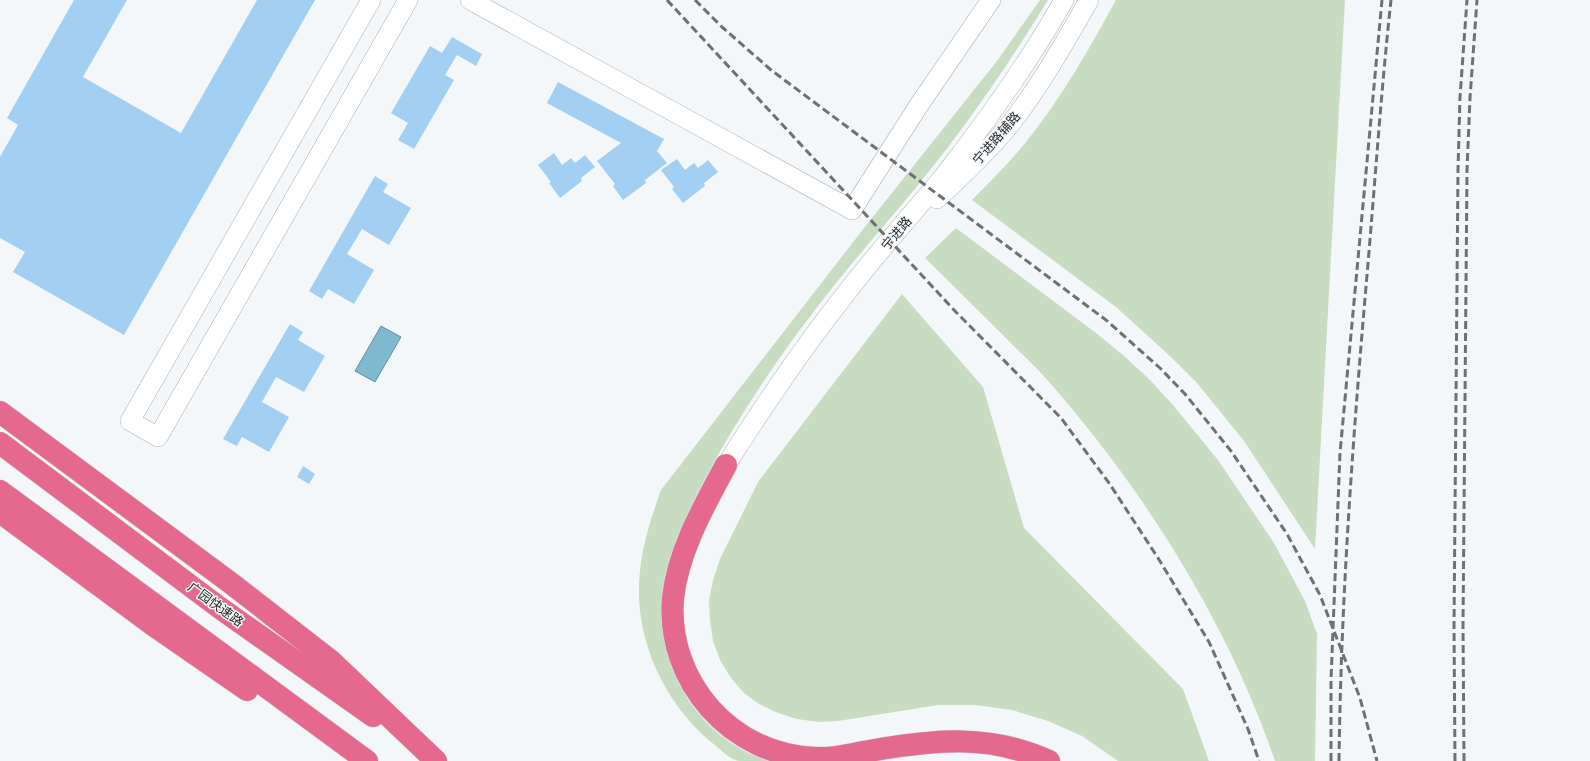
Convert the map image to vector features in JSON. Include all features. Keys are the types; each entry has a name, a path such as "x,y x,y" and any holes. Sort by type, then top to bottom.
{"highway":[{"path":"0,412 232,584 331,661 436,761"},
{"name":"广园快速路","path":"0,443 220,608 436,761"},
{"path":"726,465 687,546 678,572 673,598 674,625 679,651 688,676 702,699 719,719 740,735 764,747 790,755 809,757 842,757 868,751 940,741 972,741 1004,746 1035,754 1049,761"},
{"path":"0,491 367,761"},
{"path":"0,512 160,630 243,687 357,761"}],"street":[{"path":"371,0 130,421 158,437 408,0"},
{"path":"470,0 852,210 919,105 991,0"},
{"name":"宁进路","path":"726,465 775,390 809,342 877,255 973,138 1030,56 1064,0"},
{"name":"宁进路辅路","path":"877,255 980,158 1007,127 1032,93 1089,0"}],"green space":[{"path":"1040,0 1048,0 1008,63 965,125 922,180 848,268 800,329 766,377 720,451 685,519 668,564 662,594 661,620 665,645 678,682 700,716 731,743 769,761 739,761 733,759 700,732 672,699 652,660 646,639 641,618 639,597 640,569 648,530 661,490 864,228 997,61"},
{"path":"1116,0 1345,0 1315,549 1244,441 1197,383 1116,307 972,200 1013,157 1039,126 1074,73"},
{"path":"956,228 1096,333 1149,379 1173,405 1218,460 1274,543 1305,601 1317,634 1315,761 1275,761 1255,708 1232,657 1178,556 1147,508 1113,461 1042,374 925,258"},
{"path":"902,294 983,387 1024,528 1183,689 1209,761 1118,761 1082,736 1048,721 1012,710 975,705 938,705 838,721 818,722 797,719 778,713 759,704 744,693 731,678 720,660 713,641 710,621 709,600 713,580 720,559 758,482"}],"water":[{"path":"381,326 401,337 375,382 355,371"}],"building":[{"path":"74,0 127,0 83,77 181,133 257,0 315,0 124,335 13,272 25,252 0,238 0,157 18,125 7,118"},
{"path":"452,37 482,54 476,66 457,55 445,75 454,80 414,149 398,140 408,123 391,113 430,46 442,53"},
{"path":"558,82 664,139 657,151 667,163 645,180 646,183 623,200 613,186 615,184 597,161 621,143 547,103"},
{"path":"554,153 562,165 571,158 575,163 585,155 595,167 581,178 582,181 560,198 549,183 551,182 538,165"},
{"path":"677,159 685,170 694,163 698,168 708,160 718,172 704,183 705,186 683,203 672,189 674,187 661,170"},
{"path":"375,176 388,184 383,192 411,208 389,245 362,229 347,254 374,270 354,304 328,289 322,299 309,291"},
{"path":"290,324 303,332 298,340 325,356 304,392 276,377 262,402 289,417 269,452 242,437 237,446 223,439"},
{"path":"303,466 315,474 309,484 297,477"}],"railway":[{"path":"667,0 954,310 1061,418 1109,483 1158,558 1209,642 1248,729 1259,761"},
{"path":"695,0 722,27 771,70 1106,320 1160,368 1185,394 1231,451 1287,534 1320,595 1360,698 1377,761"},
{"path":"1331,761 1331,680 1340,453 1382,0"},
{"path":"1339,761 1342,639 1353,457 1381,103 1391,0"},
{"path":"1455,761 1454,626 1458,170 1460,97 1467,0"},
{"path":"1464,761 1463,626 1467,170 1470,98 1477,0"}]}
